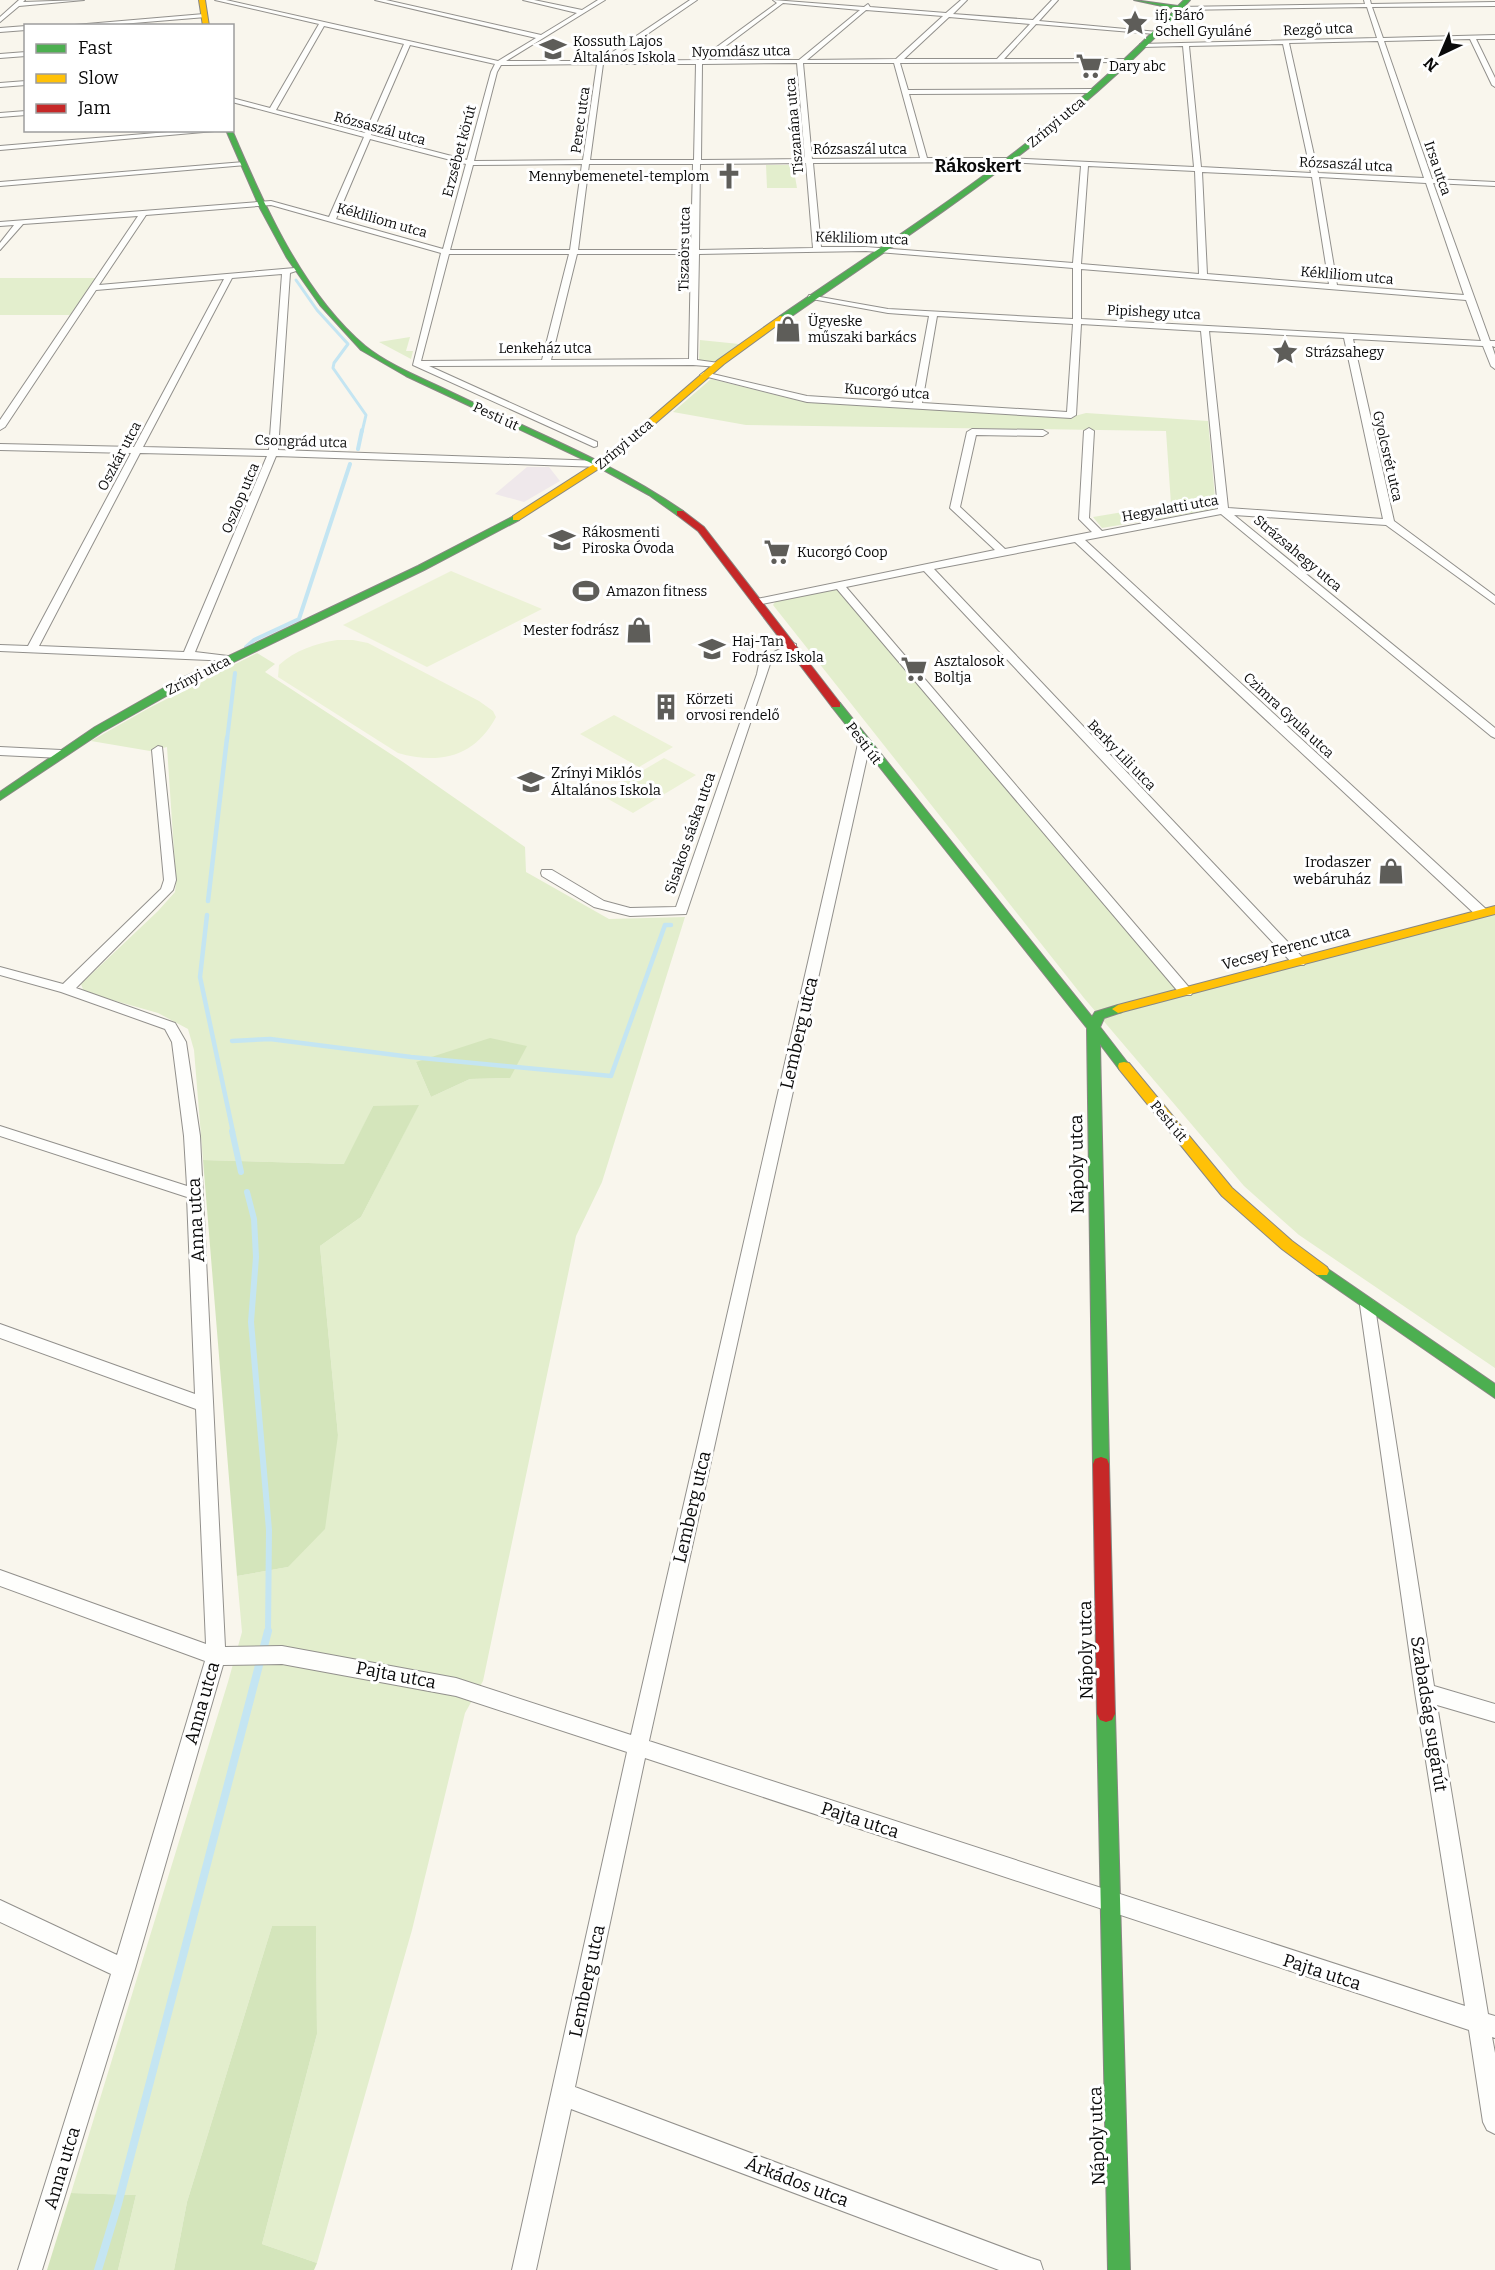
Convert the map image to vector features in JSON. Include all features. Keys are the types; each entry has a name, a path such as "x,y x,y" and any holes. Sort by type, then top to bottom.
{"main road":[{"path":"202,0 205,21"},
{"path":"1137,0 1183,4"},
{"name":"Zrínyi utca","path":"0,797 130,710 228,659 449,554 601,465 716,365 1045,132 1126,60 1183,4"},
{"name":"Pesti út","path":"230,132 259,202 292,271 355,341 398,369 601,465 659,496 688,517 701,529 792,646 864,744 1227,1192 1287,1245 1368,1305 1495,1392"},
{"name":"Vecsey Ferenc utca","path":"1093,1029 1099,1015 1488,911"},
{"name":"Nápoly utca","path":"1093,1029 1109,1902 1119,2270"}],"street":[{"path":"0,20 19,2 81,0"},
{"name":"Nyomdász utca","path":"218,0 499,63 1126,60"},
{"path":"378,0 542,37"},
{"path":"526,0 583,12"},
{"path":"499,63 602,0"},
{"path":"600,63 694,0"},
{"path":"769,0 1155,32"},
{"name":"Tiszanána utca","path":"817,249 800,62 875,0"},
{"path":"924,160 897,62 964,0"},
{"path":"998,61 1055,0"},
{"path":"1353,0 1368,3"},
{"path":"699,63 783,1"},
{"path":"1183,4 1456,2 1495,4"},
{"name":"Irsa utca","path":"1368,3 1469,298 1491,343 1495,366"},
{"path":"122,24 205,21"},
{"path":"272,111 322,24"},
{"path":"0,30 24,28"},
{"path":"1472,37 1495,85"},
{"name":"Rezgő utca","path":"1142,45 1495,37"},
{"path":"1286,42 1315,175 1333,287"},
{"path":"332,219 407,44"},
{"path":"1186,44 1198,169 1203,276"},
{"path":"0,56 24,54"},
{"name":"Erzsébet körút","path":"416,363 494,72 499,63"},
{"name":"Perec utca","path":"546,362 573,251 600,63"},
{"name":"Tiszaörs utca","path":"693,362 699,63"},
{"path":"0,85 24,83"},
{"path":"906,92 1092,91"},
{"name":"Rózsaszál utca","path":"234,101 470,163 1008,160 1495,184"},
{"path":"0,115 24,113"},
{"path":"0,148 198,132"},
{"path":"0,184 244,164"},
{"path":"1077,322 1077,266 1085,164"},
{"name":"Kékliliom utca","path":"0,225 259,202 281,204 445,252 880,250 1469,298"},
{"path":"0,427 144,212"},
{"path":"0,248 20,223"},
{"path":"94,288 292,271"},
{"name":"Oszlop utca","path":"188,655 273,453 292,271"},
{"name":"Oszkár utca","path":"32,649 229,276"},
{"name":"Pipishegy utca","path":"812,297 876,310 933,314 1491,343"},
{"path":"917,407 933,314"},
{"name":"Kucorgó utca","path":"704,375 807,399 1071,415 1077,322"},
{"path":"1205,329 1223,511"},
{"name":"Gyolcsrét utca","path":"1348,337 1389,522 1495,601"},
{"name":"Lenkeház utca","path":"398,369 416,363 693,362 716,365"},
{"name":"Pesti út","path":"416,363 594,444"},
{"path":"1089,431 1084,519 1100,534"},
{"path":"1002,552 955,508 972,432 1043,433"},
{"name":"Csongrád utca","path":"0,447 273,453 601,465"},
{"name":"Hegyalatti utca","path":"757,602 838,584 1223,511 1389,522"},
{"name":"Strázsahegy utca","path":"1223,511 1495,734"},
{"name":"Czimra Gyula utca","path":"1077,538 1488,911"},
{"name":"Berky Lili utca","path":"926,567 1299,962"},
{"path":"838,584 1186,992"},
{"name":"Sisakos sáska utca","path":"547,873 599,904 630,912 681,910 763,674 766,659 792,646"},
{"path":"0,648 188,655 228,659"},
{"name":"Lemberg utca","path":"524,2270 638,1746 864,744"},
{"path":"0,971 66,989 167,890 170,880 159,750"},
{"path":"0,751 62,754"},
{"name":"Anna utca","path":"30,2270 220,1655 192,1136 179,1042 170,1026 66,989"},
{"path":"0,1131 195,1194"},
{"name":"Szabadság sugárút","path":"1368,1305 1425,1692 1487,2025 1495,2122"},
{"path":"0,1331 205,1405"},
{"name":"Pajta utca","path":"0,1578 220,1655 282,1655 456,1687 1487,2025"},
{"path":"1425,1692 1495,1713"},
{"path":"0,1911 124,1969"},
{"name":"Árkádos utca","path":"562,2094 1031,2270"}],"shaded area":[{"path":"527,467 549,467 560,481 524,502 495,494"}],"green space":[{"path":"766,165 793,165 797,188 767,188"},
{"path":"0,278 96,278 70,315 0,315"},
{"path":"410,337 406,351 413,351 411,359 379,342"},
{"path":"700,340 739,344 715,363 699,360"},
{"path":"711,379 804,402 1071,417 1086,413 1208,421 1216,509 1102,528 1093,517 1171,504 1166,431 746,425 673,412"},
{"path":"451,571 542,609 427,667 343,625"},
{"path":"838,584 1186,992 1495,910 1495,1368 1299,1235 1244,1186 1084,998 773,605 779,596"},
{"path":"337,640 368,643 479,701 493,711 496,717 478,741 455,754 428,758 398,753 278,677 279,665 292,655 313,646"},
{"path":"257,653 275,664 265,672 403,762 525,847 526,872 609,919 685,917 602,1182 576,1236 483,1681 465,1713 412,1930 317,2263 262,2244 317,2034 316,1926 272,1926 187,2202 174,2270 118,2270 136,2195 71,2193 242,1632 237,1576 288,1567 338,1435 320,1246 361,1217 418,1106 373,1106 345,1164 203,1160 194,1050 188,1029 158,1013 84,992 81,984 175,892 167,747 150,751 91,741 149,708","holes":["416,1062 510,1078 470,1079 431,1097"]},
{"path":"614,715 673,747 639,767 580,734"},
{"path":"664,758 696,775 633,813 601,795"},
{"path":"490,1038 527,1046 510,1078 470,1079 431,1097 416,1062"},
{"path":"419,1105 361,1217 320,1246 338,1435 325,1529 288,1567 237,1576 203,1160 344,1164 373,1106"},
{"path":"272,1926 316,1926 317,2034 262,2244 317,2263 314,2270 174,2270 187,2202"},
{"path":"71,2193 136,2195 118,2270 47,2270"}],"waterway":[{"path":"296,280 317,310 348,344 334,363 333,368 366,415 362,432"},
{"path":"358,449 362,430"},
{"path":"246,647 254,640 299,619 350,464"},
{"path":"227,740 235,673"},
{"path":"208,901 227,738"},
{"path":"207,915 200,977 233,1132"},
{"path":"232,1041 270,1039 411,1057 611,1076 665,925 671,925"},
{"path":"232,1131 241,1172"},
{"path":"247,1192 254,1219 256,1257 251,1322 269,1530 268,1633"},
{"path":"98,2270 118,2204 268,1631"}],"traffic: fast":[{"path":"1137,0 1180,8"},
{"path":"783,318 975,185 1050,128 1112,74 1187,0"},
{"path":"230,132 263,208 290,258 322,304 363,348 383,361 466,402 592,460 652,493 680,513"},
{"path":"0,797 133,709 228,659 421,568 516,518"},
{"path":"836,705 1124,1066"},
{"path":"1101,1464 1093,1029 1099,1015 1118,1009"},
{"path":"1322,1271 1495,1392"},
{"path":"1106,1714 1119,2270"}],"traffic: slow":[{"path":"202,0 206,24"},
{"path":"516,518 611,457 721,362 783,318"},
{"path":"1118,1009 1495,910"},
{"path":"1124,1066 1227,1192 1287,1245 1322,1271"}],"traffic: jam":[{"path":"680,513 701,529 836,705"},
{"path":"1101,1464 1106,1714"}],"place":[{"name":"ifj. Báró Schell Gyuláné","path":"1135,23"},
{"name":"Kossuth Lajos Általános Iskola","path":"553,49"},
{"name":"Dary abc","path":"1089,66"},
{"name":"Mennybemenetel-templom","path":"729,176"},
{"name":"Ügyeske műszaki barkács","path":"788,329"},
{"name":"Strázsahegy","path":"1285,352"},
{"name":"Rákosmenti Piroska Óvoda","path":"562,540"},
{"name":"Kucorgó Coop","path":"777,552"},
{"name":"Amazon fitness","path":"586,591"},
{"name":"Mester fodrász","path":"639,630"},
{"name":"Haj-Tan Fodrász Iskola","path":"712,649"},
{"name":"Asztalosok Boltja","path":"914,669"},
{"name":"Körzeti orvosi rendelő","path":"666,707"},
{"name":"Zrínyi Miklós Általános Iskola","path":"531,782"},
{"name":"Irodaszer webáruház","path":"1391,871"}],"district":[{"name":"Rákoskert","path":"978,166"}]}
